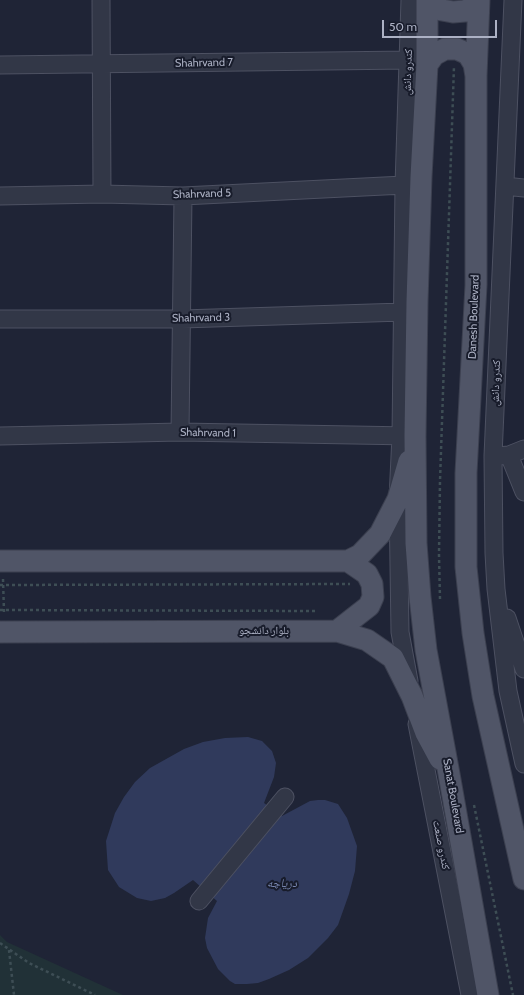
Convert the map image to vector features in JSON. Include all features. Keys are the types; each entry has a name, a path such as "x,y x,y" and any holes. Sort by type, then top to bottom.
{"main road":[{"path":"2,560 348,561 360,555 380,534 398,499 408,435 417,302 421,177 418,62 427,0"},
{"path":"430,0 434,5 442,10 453,12 465,11 474,7 479,0"},
{"name":"Danesh Boulevard","path":"479,0 476,76 476,285 466,473 466,567 473,633 483,696 524,879"},
{"path":"418,62 445,49 457,49 468,54 474,64 476,76"},
{"name":"Sanat Boulevard","path":"408,435 420,597 426,650 488,995"},
{"path":"337,630 369,606 373,597 372,584 367,574 348,561"},
{"name":"بلوار دانشجو","path":"2,632 337,630 367,640 393,658 412,696 426,733 449,774"}],"street":[{"path":"101,0 102,194"},
{"name":"کندرو دانش","path":"408,435 403,312 404,185 418,62 410,0"},
{"name":"کندرو دانش","path":"513,0 520,46 504,186 500,287 509,453 494,553 496,589 508,691 524,764"},
{"name":"Shahrvand 7","path":"0,65 418,62"},
{"name":"Shahrvand 5","path":"0,196 102,194 183,196 404,185"},
{"path":"504,186 524,188"},
{"path":"180,432 183,196"},
{"path":"476,285 500,287"},
{"name":"Shahrvand 3","path":"0,319 182,319 403,312"},
{"name":"Shahrvand 1","path":"0,436 180,432 408,435"},
{"path":"509,453 524,492"},
{"path":"398,499 400,632 412,696"},
{"path":"496,589 524,669"},
{"name":"کندرو صنعت","path":"412,696 470,995"},
{"path":"199,901 285,797"},
{"path":"442,853 457,822"}],"path":[{"path":"2,560 4,610 2,632"},
{"path":"2,585 372,584"},
{"path":"0,610 323,611"},
{"path":"0,943 29,963 95,995"},
{"path":"9,949 14,995"}],"shaded area":[{"path":"0,935 7,942 123,995 0,995"}],"water":[{"name":"دریاچه","path":"248,737 262,741 272,751 276,763 274,777 264,803 282,816 310,801 325,800 338,804 347,818 357,846 355,871 349,894 338,925 328,938 308,958 289,970 258,983 235,984 218,969 207,948 205,938 208,918 217,901 193,880 165,898 151,901 137,898 119,887 108,870 106,841 115,813 124,797 135,782 150,768 184,749 203,742 225,738"}]}
